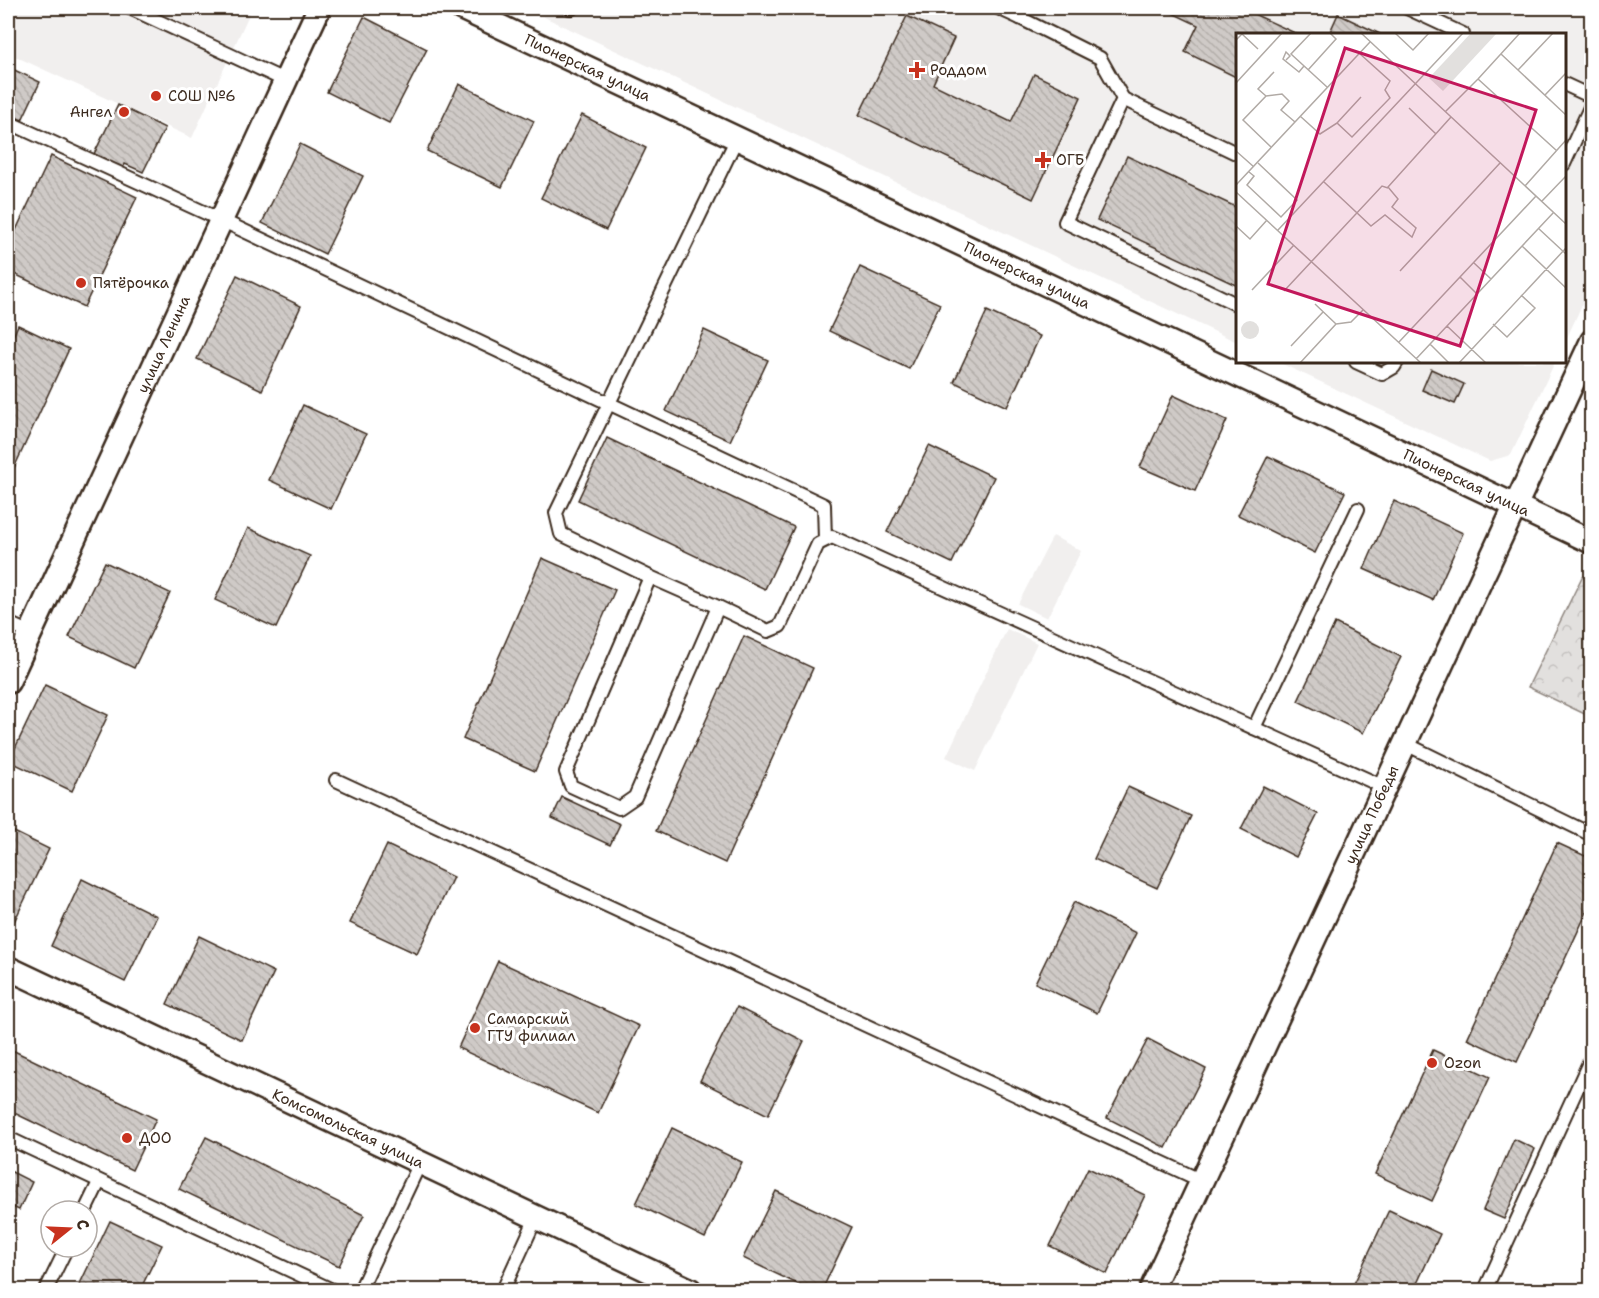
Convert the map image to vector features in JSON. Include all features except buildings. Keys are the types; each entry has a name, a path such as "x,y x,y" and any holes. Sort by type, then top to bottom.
{"street":[{"name":"улица Ленина","path":"8,682 319,8"},
{"name":"Пионерская улица","path":"461,8 1592,542"},
{"name":"улица Победы","path":"1151,1290 1592,341"},
{"name":"Комсомольская улица","path":"8,968 690,1290"}],"lane":[{"path":"130,8 286,81"},
{"path":"998,8 1022,13 1100,58 1123,99 1236,153"},
{"path":"1407,8 1460,33"},
{"path":"1566,85 1592,97"},
{"path":"1123,99 1065,222 1236,304"},
{"path":"1566,160 1592,103"},
{"path":"8,122 824,505 825,540"},
{"path":"737,138 555,513 561,534 768,630 780,626 818,544 831,537 1384,787"},
{"path":"1358,363 1382,374 1394,367 1396,363"},
{"path":"1254,728 1358,509"},
{"path":"650,577 566,772 571,786 620,808 635,798 718,607"},
{"path":"8,623 30,633"},
{"path":"1404,743 1592,835"},
{"path":"336,780 1202,1181"},
{"path":"1485,1290 1592,1056"},
{"path":"8,1138 332,1290"},
{"path":"360,1290 420,1163"},
{"path":"91,1199 99,1182"},
{"path":"503,1290 536,1218"},
{"path":"46,1290 61,1259"}],"shaded area":[{"name":"СОШ №6","path":"8,8 252,8 192,138 8,53"},
{"name":"ОГБ","path":"525,8 1591,8 1591,285 1566,340 1566,33 1236,33 1236,342"},
{"path":"1280,363 1555,363 1511,455 1490,461"},
{"path":"1053,536 1081,551 1047,618 1018,604"},
{"path":"1007,629 1037,643 975,771 946,757"}],"green space":[{"path":"1582,577 1591,582 1591,717 1528,687"}],"place":[{"name":"Роддом","path":"917,70"},
{"name":"СОШ №6","path":"156,96"},
{"name":"Ангел","path":"124,112"},
{"name":"ОГБ","path":"1043,160"},
{"name":"Пятёрочка","path":"81,283"},
{"name":"Самарский ГТУ филиал","path":"475,1028"},
{"name":"Ozon","path":"1432,1063"},
{"name":"ДОО","path":"127,1138"}]}
